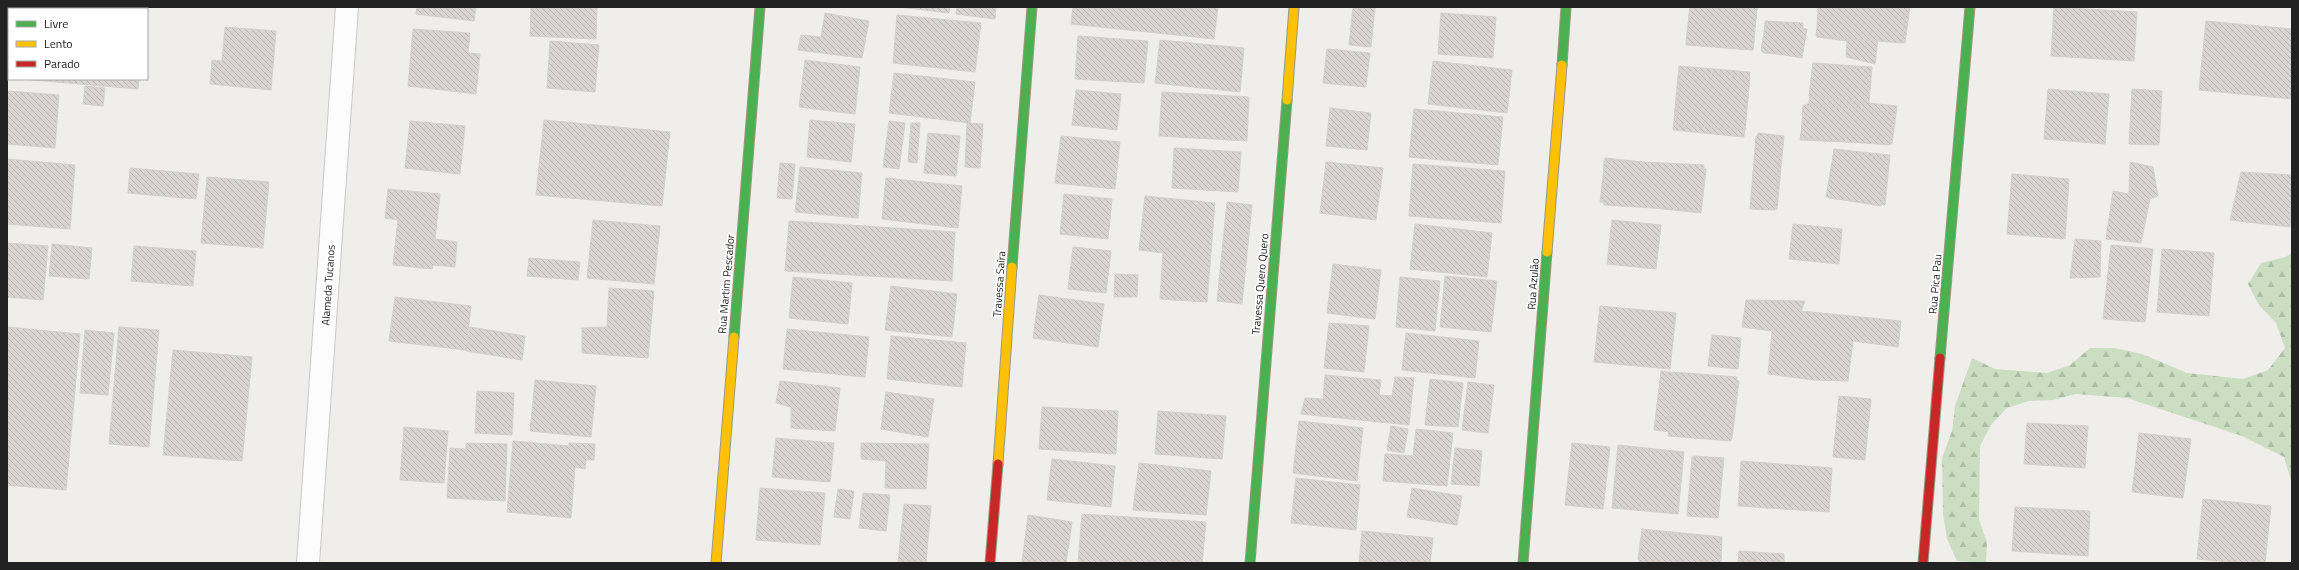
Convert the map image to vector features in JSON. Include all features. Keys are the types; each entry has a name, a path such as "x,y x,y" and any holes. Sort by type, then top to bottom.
{"street":[{"name":"Alameda Tucanos","path":"308,563 348,7"},
{"name":"Rua Martim Pescador","path":"716,563 760,7"},
{"name":"Travessa Saíra","path":"990,563 1032,7"},
{"name":"Travessa Quero Quero","path":"1250,563 1294,7"},
{"name":"Rua Azulão","path":"1523,563 1566,7"},
{"name":"Rua Pica Pau","path":"1923,563 1970,7"}],"green space":[{"path":"2292,253 2292,495 2291,481 2284,457 2242,436 2127,398 2076,394 2053,400 2029,401 2007,408 1991,425 1980,446 1979,520 1987,542 1986,563 1957,561 1947,539 1943,514 1942,458 1952,431 1955,406 1972,358 1995,369 2047,373 2070,365 2090,348 2115,348 2142,354 2187,373 2243,379 2268,370 2285,348 2276,323 2259,305 2248,284 2261,263 2285,257"}],"building":[{"path":"7,7 145,8 8,8 7,21"},
{"path":"417,7 476,7 474,21 416,14"},
{"path":"531,7 597,7 596,39 530,36"},
{"path":"899,7 950,7 949,13"},
{"path":"957,7 996,7 995,19 956,14"},
{"path":"1073,7 1218,7 1214,39 1071,24"},
{"path":"1353,7 1375,7 1371,47 1349,45"},
{"path":"1690,7 1757,7 1753,50 1686,45"},
{"path":"1690,7 1757,7 1753,50 1686,44"},
{"path":"1818,7 1910,7 1905,43 1878,39 1875,64 1846,57 1847,41 1817,37"},
{"path":"1819,7 1906,7 1902,43 1816,36"},
{"path":"2054,7 2137,12 2134,61 2051,56"},
{"path":"825,13 869,21 862,58 798,50 801,35 821,37"},
{"path":"1441,13 1496,17 1493,58 1438,54"},
{"path":"897,15 981,23 975,72 893,63"},
{"path":"1765,21 1803,23 1801,56 1763,53"},
{"path":"1766,21 1807,29 1802,58 1761,51"},
{"path":"2206,21 2292,29 2292,99 2199,90"},
{"path":"225,27 276,31 271,90 210,84 212,60 222,61"},
{"path":"413,29 470,33 468,53 480,54 476,94 408,86"},
{"path":"1078,36 1148,41 1144,83 1075,79"},
{"path":"1160,40 1244,48 1240,92 1155,83"},
{"path":"550,41 599,45 595,92 547,88"},
{"path":"1327,49 1370,53 1366,87 1323,83"},
{"path":"7,53 8,53 8,78"},
{"path":"805,60 860,67 855,114 799,107"},
{"path":"1433,61 1512,70 1507,113 1428,104"},
{"path":"1813,63 1872,67 1869,103 1897,106 1892,144 1800,140 1805,106 1809,103"},
{"path":"1813,63 1869,70 1866,102 1809,96"},
{"path":"1679,66 1750,72 1744,137 1673,130"},
{"path":"1681,71 1750,77 1745,130 1676,124"},
{"path":"894,73 975,82 970,123 889,113"},
{"path":"33,80 139,80 138,89"},
{"path":"85,86 105,88 103,106 83,104"},
{"path":"2048,89 2109,94 2105,144 2044,139"},
{"path":"2132,89 2162,91 2159,145 2129,144"},
{"path":"1076,90 1121,94 1117,130 1072,125"},
{"path":"7,91 59,95 55,148 7,144"},
{"path":"1162,92 1249,97 1247,141 1159,136"},
{"path":"1803,105 1893,112 1890,145 1801,138"},
{"path":"1330,108 1371,113 1367,150 1326,146"},
{"path":"1414,109 1503,117 1498,165 1409,157"},
{"path":"544,120 670,132 662,206 536,195"},
{"path":"810,120 855,124 851,162 807,157"},
{"path":"410,121 465,126 460,174 405,168"},
{"path":"889,121 905,123 899,169 883,167"},
{"path":"911,123 920,123 917,163 908,162"},
{"path":"967,123 983,124 980,168 965,167"},
{"path":"928,133 960,136 956,176 924,173"},
{"path":"1758,133 1784,136 1777,209 1752,207"},
{"path":"1061,136 1120,142 1115,189 1055,183"},
{"path":"1756,136 1780,138 1775,210 1750,209"},
{"path":"1174,148 1241,152 1238,192 1172,188"},
{"path":"1834,149 1890,155 1885,205 1829,198"},
{"path":"1834,150 1889,159 1881,206 1826,197"},
{"path":"1605,158 1706,169 1701,213 1600,202"},
{"path":"7,159 75,165 70,229 7,224"},
{"path":"1604,160 1704,165 1701,211 1604,205"},
{"path":"1326,162 1383,168 1376,220 1320,213"},
{"path":"2130,162 2153,167 2158,196 2150,199 2141,243 2106,239 2113,191 2129,194"},
{"path":"780,163 795,164 792,199 777,198"},
{"path":"1413,164 1505,171 1501,223 1409,216"},
{"path":"800,167 862,173 858,218 795,212"},
{"path":"130,168 199,174 196,199 128,193"},
{"path":"2241,172 2292,175 2290,227 2230,220"},
{"path":"2012,174 2069,179 2065,239 2007,234"},
{"path":"207,177 269,182 263,248 201,243"},
{"path":"886,178 962,186 958,228 882,219"},
{"path":"388,189 440,194 435,239 457,242 455,267 433,265 432,269 393,265 398,220 385,218"},
{"path":"1064,194 1112,199 1108,239 1060,234"},
{"path":"1145,196 1215,203 1207,302 1160,299 1163,253 1139,250"},
{"path":"1227,202 1252,205 1242,304 1217,301"},
{"path":"593,220 660,226 654,284 587,278"},
{"path":"1612,220 1661,225 1656,269 1607,264"},
{"path":"789,221 955,232 952,281 785,271"},
{"path":"1415,224 1492,233 1487,277 1410,269"},
{"path":"1793,224 1842,229 1839,264 1789,259"},
{"path":"2075,239 2101,241 2100,277 2070,278"},
{"path":"7,243 48,246 43,300 7,297"},
{"path":"52,244 92,248 89,279 49,276"},
{"path":"2111,245 2153,249 2145,322 2103,319"},
{"path":"134,246 196,251 193,286 131,281"},
{"path":"1073,247 1111,251 1106,293 1068,289"},
{"path":"2162,249 2214,253 2209,316 2157,312"},
{"path":"529,258 580,262 578,280 527,276"},
{"path":"1333,264 1381,270 1375,319 1327,313"},
{"path":"1115,274 1138,275 1137,297 1114,297"},
{"path":"1445,276 1497,281 1491,332 1440,327"},
{"path":"793,277 852,283 848,324 789,318"},
{"path":"1400,277 1440,281 1435,331 1396,327"},
{"path":"891,286 957,294 952,337 885,330"},
{"path":"609,288 654,291 648,358 582,353 582,328 607,327"},
{"path":"1039,295 1104,304 1098,347 1033,338"},
{"path":"395,297 471,306 466,350 389,341"},
{"path":"1746,300 1805,301 1801,311 1901,321 1898,347 1853,341 1848,381 1813,380 1768,374 1772,331 1742,327"},
{"path":"1600,306 1676,313 1670,369 1594,362"},
{"path":"1329,323 1369,326 1364,372 1324,368"},
{"path":"7,327 80,334 66,490 7,485"},
{"path":"119,327 159,330 149,447 109,444"},
{"path":"470,327 525,336 522,360 466,351"},
{"path":"787,329 869,337 865,377 783,369"},
{"path":"85,330 114,333 108,395 80,393"},
{"path":"1406,333 1479,341 1475,378 1402,370"},
{"path":"1712,335 1741,338 1738,369 1708,366"},
{"path":"891,336 966,343 962,387 887,379"},
{"path":"173,350 252,357 242,461 163,455"},
{"path":"1661,371 1739,381 1732,439 1654,430"},
{"path":"1673,372 1737,377 1731,441 1668,436"},
{"path":"1325,375 1381,380 1379,395 1392,396 1395,377 1414,378 1409,425 1301,414 1305,398 1323,399"},
{"path":"1430,379 1463,383 1458,427 1425,425"},
{"path":"535,380 596,386 591,437 530,431"},
{"path":"780,381 840,388 835,431 791,428 791,407 776,403"},
{"path":"1468,382 1494,385 1488,433 1462,430"},
{"path":"477,391 514,393 512,435 475,433"},
{"path":"886,392 934,399 928,437 881,429"},
{"path":"1839,396 1871,399 1865,460 1833,457"},
{"path":"1042,407 1118,411 1116,454 1039,449"},
{"path":"1158,411 1226,416 1222,459 1155,454"},
{"path":"1299,421 1363,428 1357,481 1293,473"},
{"path":"2027,423 2088,426 2085,468 2024,464"},
{"path":"1391,426 1408,429 1404,453 1387,450"},
{"path":"404,427 448,431 444,483 400,480"},
{"path":"1416,429 1453,433 1447,486 1383,481 1385,454 1413,456"},
{"path":"2139,433 2191,439 2183,498 2132,492"},
{"path":"776,438 834,443 830,482 772,477"},
{"path":"513,441 569,446 569,443 595,444 594,460 586,460 585,469 575,467 571,518 507,512"},
{"path":"466,443 507,444 505,501 447,498 450,448 466,449"},
{"path":"861,443 929,444 926,489 885,488 886,461 861,459"},
{"path":"1572,443 1610,447 1603,509 1565,505"},
{"path":"1618,445 1684,452 1678,514 1612,508"},
{"path":"1455,448 1482,451 1479,486 1451,484"},
{"path":"1620,448 1683,453 1677,511 1614,506"},
{"path":"1694,456 1724,458 1718,517 1689,515"},
{"path":"1692,457 1723,460 1718,518 1687,516"},
{"path":"1052,459 1115,466 1111,507 1047,500"},
{"path":"1741,461 1832,468 1829,512 1738,506"},
{"path":"1139,463 1211,471 1206,515 1133,510"},
{"path":"1296,478 1360,485 1356,530 1291,523"},
{"path":"760,488 825,493 820,545 756,540"},
{"path":"1412,488 1462,496 1457,525 1407,517"},
{"path":"838,489 854,491 850,519 834,517"},
{"path":"863,493 890,495 886,531 859,528"},
{"path":"2203,499 2271,506 2265,563 2237,563 2197,559"},
{"path":"904,504 931,506 926,563 898,563"},
{"path":"2015,507 2090,511 2088,556 2012,551"},
{"path":"1082,514 1206,522 1202,563 1078,563"},
{"path":"1028,515 1072,522 1066,563 1022,562"},
{"path":"1642,529 1722,537 1721,563 1680,563 1638,559"},
{"path":"1362,531 1433,538 1430,563 1359,563"},
{"path":"1643,532 1720,537 1718,563 1639,562"},
{"path":"1739,551 1784,554 1784,563 1738,563"}],"traffic: fast":[{"path":"734,337 760,7"},
{"path":"1012,267 1032,7"},
{"path":"1562,65 1566,7"},
{"path":"1940,358 1970,7"},
{"path":"1250,563 1287,100"},
{"path":"1523,563 1547,252"}],"traffic: slow":[{"path":"1287,100 1294,7"},
{"path":"1547,252 1562,65"},
{"path":"998,464 1012,267"},
{"path":"716,563 734,337"}],"traffic: jam":[{"path":"1923,563 1940,358"},
{"path":"990,563 998,464"}]}
